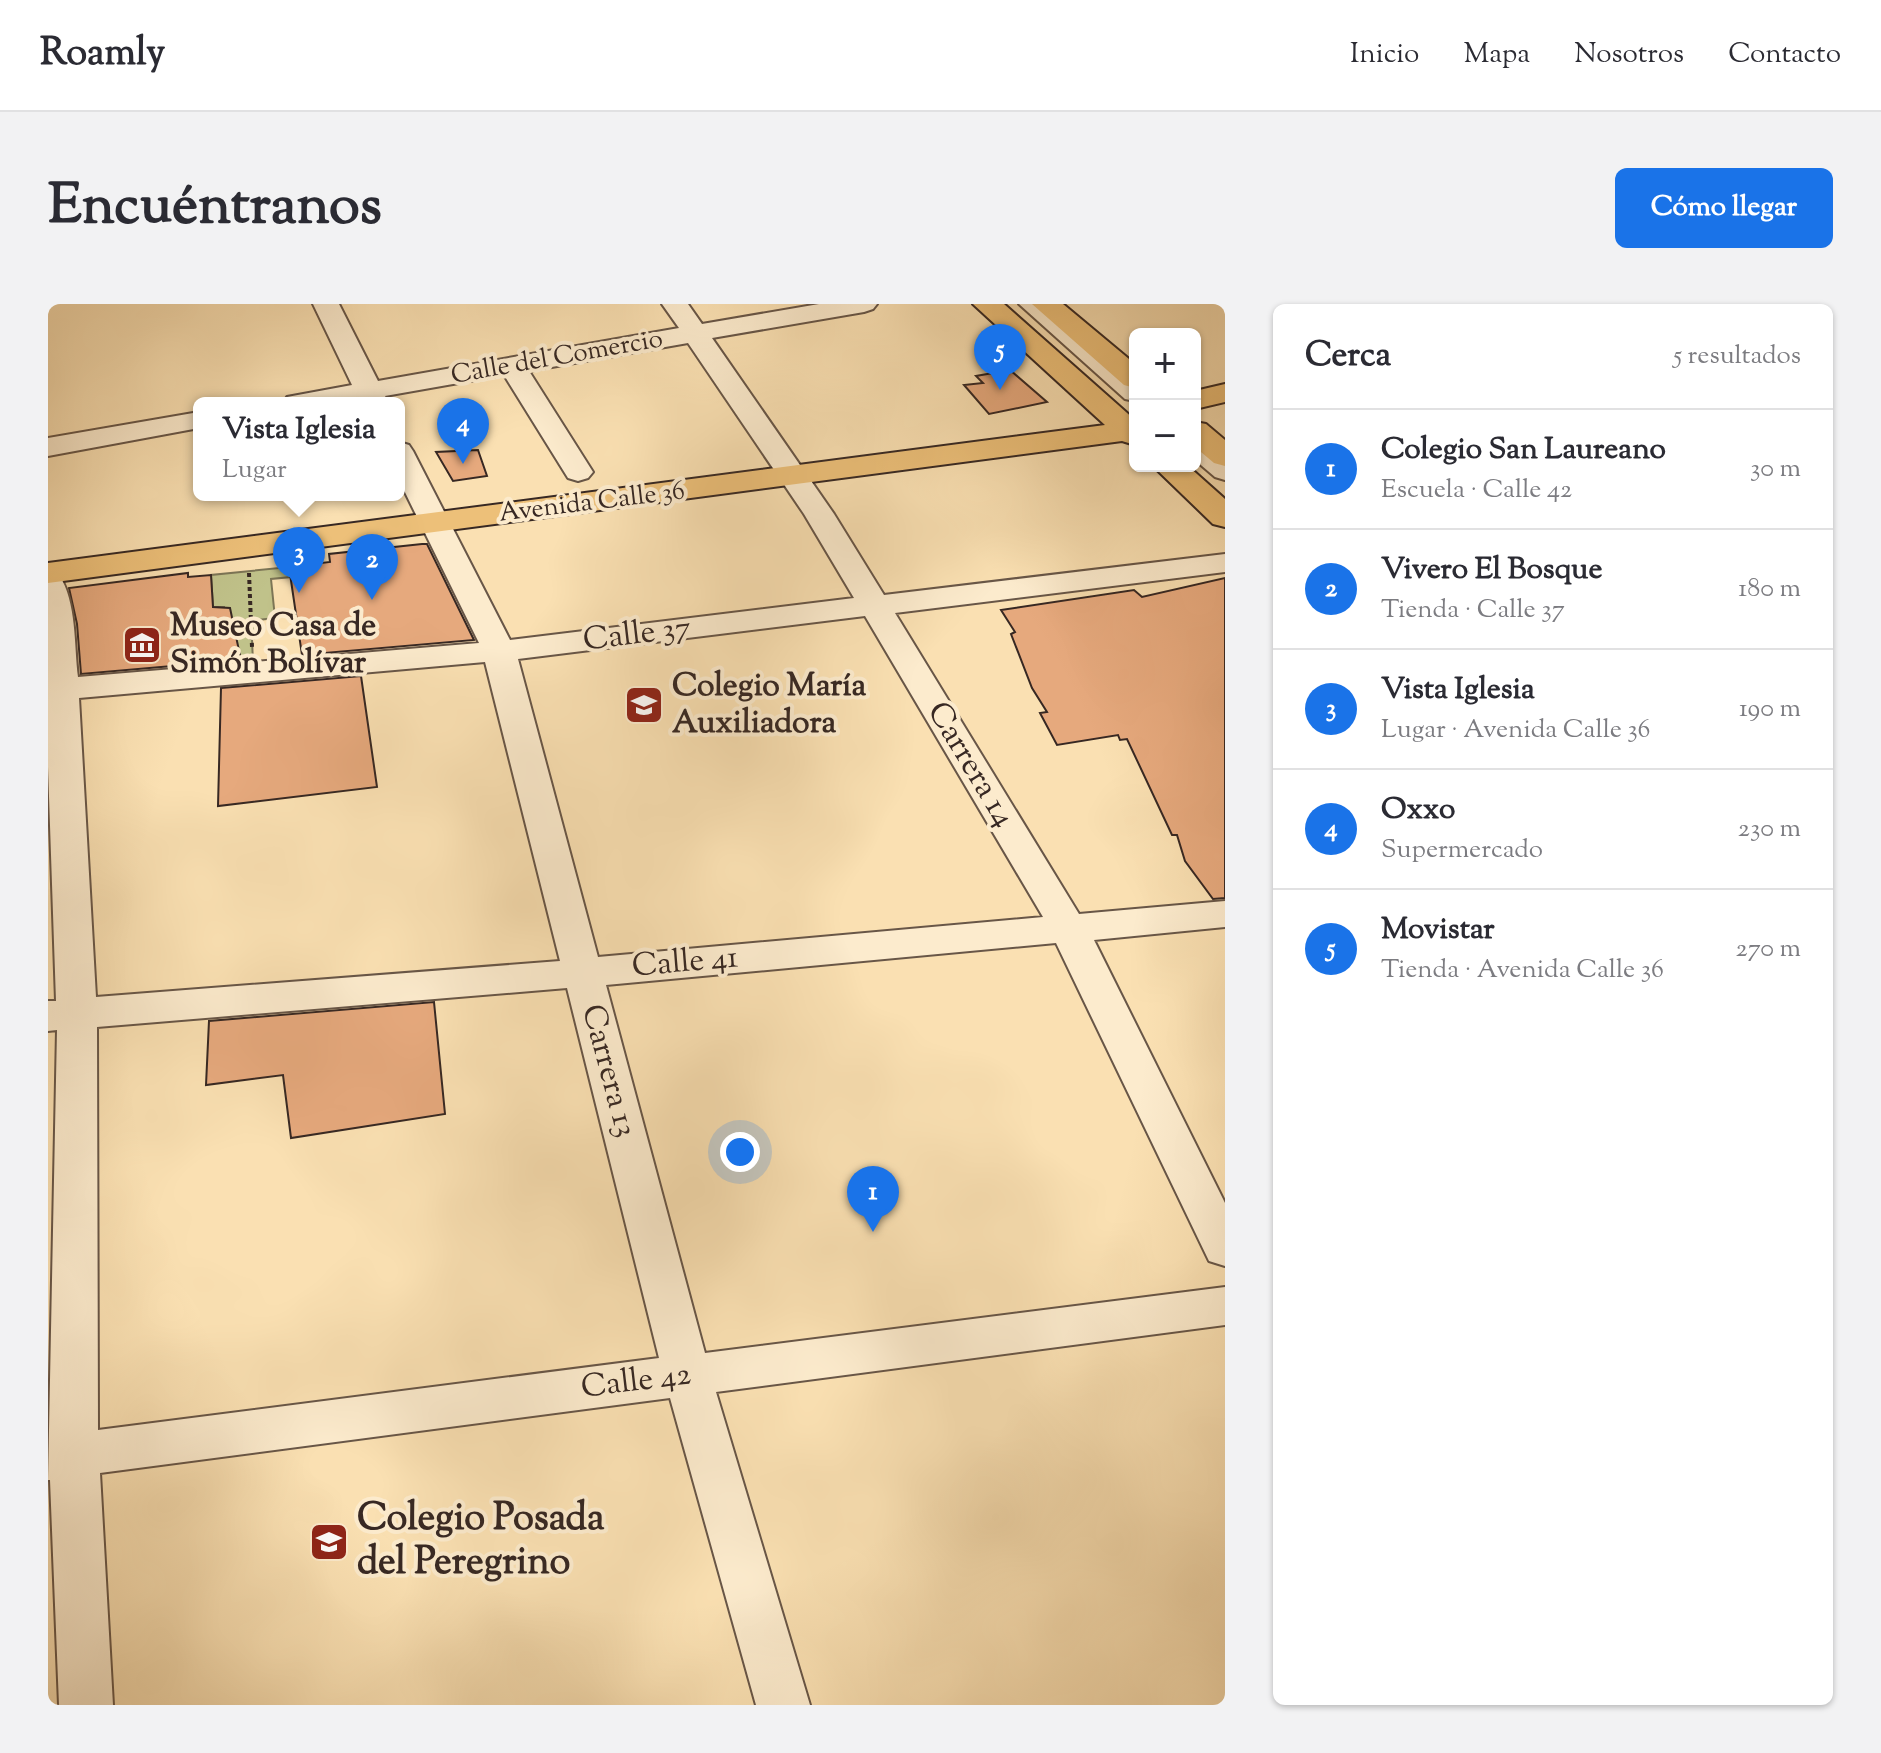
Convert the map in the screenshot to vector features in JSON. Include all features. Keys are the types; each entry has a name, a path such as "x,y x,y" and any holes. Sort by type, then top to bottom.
{"main road":[{"path":"987,304 1129,419"},
{"path":"1046,304 1129,374"},
{"path":"1201,399 1225,393"},
{"path":"1201,419 1225,415"},
{"name":"Avenida Calle 36","path":"48,573 430,514 1129,419"},
{"path":"1201,436 1225,456"},
{"path":"1176,472 1225,517"},
{"name":"Avenida Calle 36","path":"48,551 430,514"}],"street":[{"path":"326,304 372,397"},
{"name":"Carrera 14","path":"675,304 787,467 1069,929 1225,1248"},
{"name":"Calle del Comercio","path":"372,397 512,366 864,304"},
{"path":"995,304 1129,419"},
{"path":"1032,304 1129,419"},
{"path":"512,366 578,472"},
{"path":"48,447 193,421"},
{"path":"1201,450 1225,471"},
{"name":"Carrera 13","path":"405,463 499,651 687,1375 783,1705"},
{"path":"1189,472 1225,505"},
{"name":"Calle 37","path":"55,690 499,651 1225,563"},
{"path":"48,582 54,605 63,1015 61,1456 86,1705"},
{"name":"Calle 41","path":"63,1015 582,973 1225,914"},
{"name":"Calle 42","path":"61,1456 1225,1306"}],"path":[{"path":"247,560 254,672"}],"green space":[{"path":"289,567 291,577 271,579 275,618 258,620 259,637 252,639 253,663 215,666 213,614 224,613 224,607 213,607 211,575"}],"building":[{"path":"1010,370 1047,402 989,414 964,385 983,383 976,376"},
{"path":"478,450 487,476 453,481 436,452"},
{"path":"427,544 474,640 302,655 289,567 330,562 329,554"},
{"name":"Museo Casa de Simón Bolívar","path":"188,573 188,577 211,575 213,607 230,608 241,660 81,674 77,624 69,588"},
{"path":"1225,578 1225,898 1213,899 1185,861 1177,835 1172,835 1127,739 1120,740 1118,735 1057,745 1040,713 1047,712 1032,688 1011,634 1015,632 1001,610 1134,590 1142,597"},
{"path":"361,676 377,787 218,806 221,688"},
{"path":"434,1002 445,1114 291,1138 283,1075 206,1085 209,1021"}],"place":[{"name":"Movistar","path":"1000,390"},
{"name":"Oxxo","path":"463,464"},
{"name":"Vista Iglesia","path":"299,593"},
{"name":"Vivero El Bosque","path":"372,600"},
{"name":"Museo Casa de Simón Bolívar","path":"142,645"},
{"name":"Colegio María Auxiliadora","path":"644,705"},
{"name":"Colegio San Laureano","path":"873,1232"},
{"name":"Colegio Posada del Peregrino","path":"329,1542"}]}
